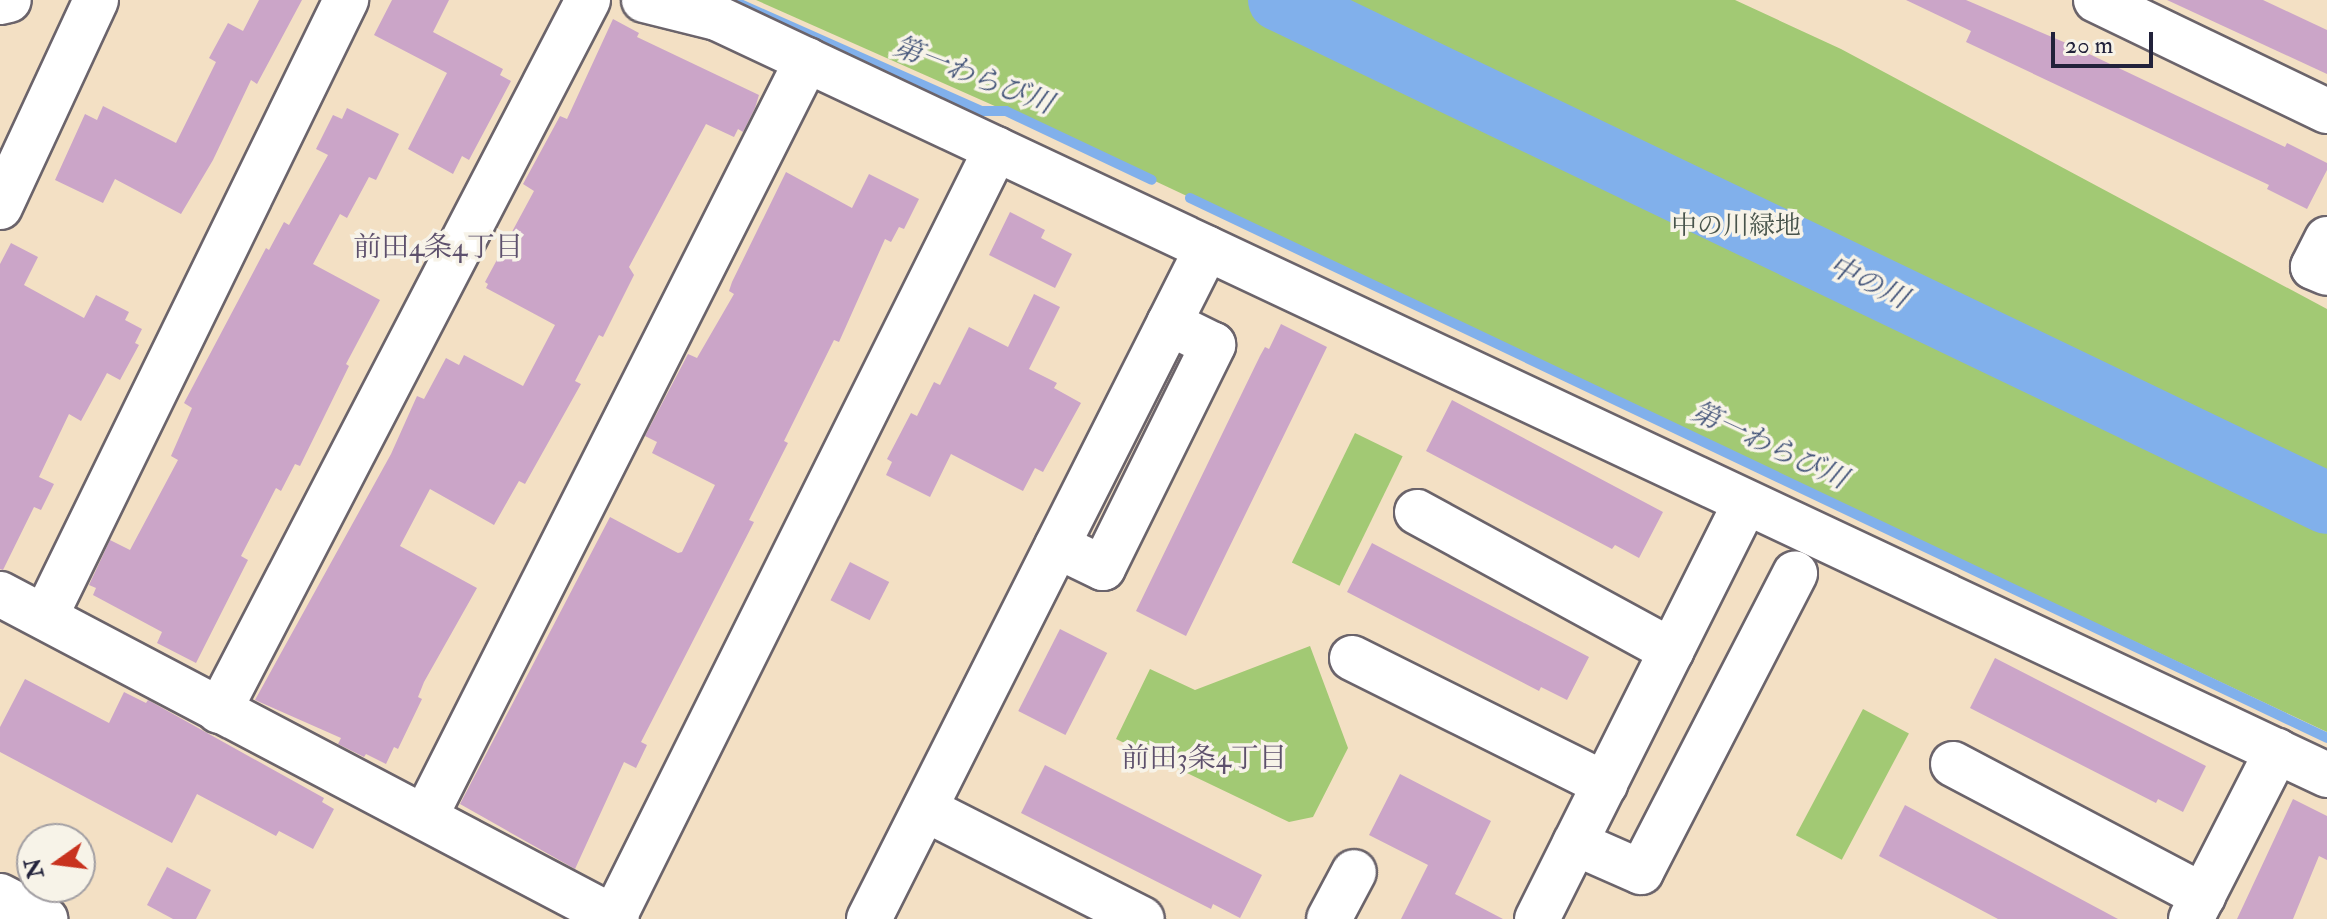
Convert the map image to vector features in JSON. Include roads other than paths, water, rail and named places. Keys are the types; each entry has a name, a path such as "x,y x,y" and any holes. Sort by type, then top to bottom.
{"street":[{"path":"0,2 9,0"},
{"path":"0,207 96,0"},
{"path":"45,617 346,0"},
{"path":"219,711 588,0"},
{"path":"644,0 717,18 2327,775"},
{"path":"2096,0 2327,111"},
{"path":"425,817 807,60"},
{"path":"0,594 615,918 996,149"},
{"path":"2327,239 2313,267 2327,273"},
{"path":"869,919 1207,248"},
{"path":"1537,919 1746,502"},
{"path":"1417,512 1672,651"},
{"path":"1575,843 1641,872 1795,573"},
{"path":"1352,658 1605,784"},
{"path":"1953,764 2197,907 2277,751"},
{"path":"925,809 1142,919"},
{"path":"1329,919 1354,872"},
{"path":"0,896 45,919"}],"waterway":[{"name":"第一わらび川","path":"731,0 982,111 1006,111 1152,180"},
{"name":"中の川","path":"1279,0 2327,503"},
{"name":"第一わらび川","path":"1190,198 2327,738"}],"district":[{"name":"前田4条4丁目","path":"438,248"},
{"name":"前田3条4丁目","path":"1204,759"}],"park label":[{"name":"中の川緑地","path":"1736,227"}]}
